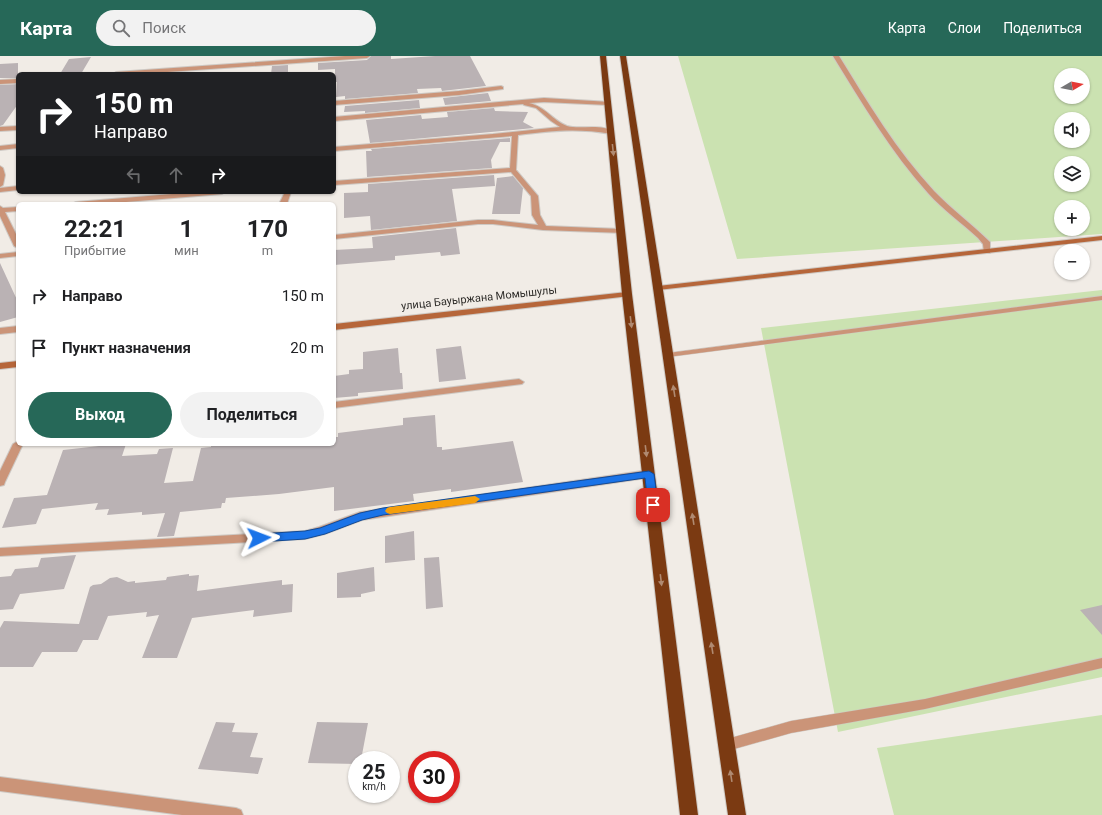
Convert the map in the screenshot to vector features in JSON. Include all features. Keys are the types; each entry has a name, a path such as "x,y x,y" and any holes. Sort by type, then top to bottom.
{"highway":[{"path":"603,56 627,294 689,815"},
{"path":"623,56 737,815"}],"street":[{"path":"144,72 367,56"},
{"path":"836,56 912,169 942,204 976,232 987,244 987,251"},
{"path":"0,82 16,81"},
{"path":"336,103 459,93 501,88"},
{"path":"336,119 544,100 608,104"},
{"path":"516,103 538,107 553,120 567,128"},
{"path":"0,130 16,128"},
{"path":"336,149 567,128 589,128 611,132"},
{"path":"515,133 513,170 534,196 536,214 543,228"},
{"path":"0,148 16,146"},
{"path":"0,168 2,175 0,185"},
{"path":"336,183 513,170"},
{"path":"0,190 16,188"},
{"path":"100,202 198,194"},
{"path":"16,209 0,209 16,242"},
{"path":"336,237 478,222 493,222 543,228 621,230"},
{"path":"658,288 1102,238"},
{"path":"0,256 16,254"},
{"name":"улица Бауыржана Момышулы","path":"336,327 627,294"},
{"path":"0,331 16,329"},
{"path":"0,366 16,364"},
{"path":"336,404 519,382"},
{"path":"0,482 17,446"},
{"path":"0,552 305,535 321,531 360,516 649,474"},
{"path":"0,784 236,815"}],"lane":[{"path":"668,355 1102,298"},
{"path":"727,745 791,727 925,704 1102,663"}],"green space":[{"path":"678,56 1102,56 1102,234 1090,235 1090,200 1054,200 1054,236 1073,236 737,259"},
{"path":"1102,290 1102,677 838,732 761,328"},
{"path":"1102,715 1102,815 894,815 877,748"}],"building":[{"path":"371,56 391,56 391,59 435,56 470,56 486,86 442,91 441,88 417,89 418,93 345,99 345,96 336,97 337,82 335,69 318,70 318,63 367,60"},
{"path":"91,57 82,72 61,72 69,59"},
{"path":"18,63 16,78 0,78 0,64"},
{"path":"288,65 288,72 271,72 272,66"},
{"path":"16,84 16,107 3,125 0,126 0,85"},
{"path":"488,93 491,101 445,105 443,98"},
{"path":"419,100 420,108 365,113 365,111 344,112 345,106"},
{"path":"494,108 495,111 528,112 523,122 534,128 370,143 366,120 421,115 422,119 448,117 447,112"},
{"path":"510,138 510,142 500,142 491,160 492,168 367,177 366,151 372,151 371,149"},
{"path":"494,175 495,186 452,189 457,221 371,230 370,216 344,218 344,193 368,192 368,184"},
{"path":"513,176 523,188 520,214 492,214 497,178"},
{"path":"456,228 460,254 441,256 440,252 395,256 395,260 336,265 336,250 373,248 372,237"},
{"path":"0,263 16,298 16,318 0,322"},
{"path":"461,346 466,379 439,382 436,349"},
{"path":"398,348 403,389 358,393 358,396 336,398 336,376 349,374 349,370 363,369 363,352"},
{"path":"435,415 437,447 442,447 442,450 513,441 523,482 451,492 451,489 413,494 414,501 334,511 334,487 279,494 226,498 225,503 222,503 221,508 180,512 174,536 157,537 165,513 142,515 142,512 107,515 109,509 95,510 98,503 42,509 36,524 2,528 14,498 47,495 63,450 99,446 125,446 122,456 157,454 159,449 173,448 164,483 193,481 201,448 211,446 336,446 336,437 338,437 338,433 403,425 403,418"},
{"path":"414,531 415,560 385,563 385,536"},
{"path":"76,555 64,589 20,594 13,609 0,610 0,577 11,576 15,569 38,567 41,558"},
{"path":"439,557 443,607 426,609 424,558"},
{"path":"374,567 375,591 361,594 361,597 337,598 337,573"},
{"path":"189,574 189,576 199,575 197,591 282,580 282,585 293,584 292,612 253,617 254,610 192,618 177,658 142,658 159,615 146,617 147,612 108,616 98,640 83,640 77,652 42,652 33,667 0,667 0,628 4,621 79,624 90,587 93,585 101,584 110,578 117,577 128,582 135,581 135,583 166,580 167,577"},
{"path":"1102,605 1102,635 1080,610"},
{"path":"216,722 235,723 232,732 258,733 250,757 263,758 258,774 198,769"},
{"path":"317,722 368,723 363,751 348,751 348,764 308,763"}],"slow traffic":[{"path":"390,511 475,499"}],"route":[{"path":"259,538 305,535 321,531 360,516 383,512 649,474 653,505"}]}
